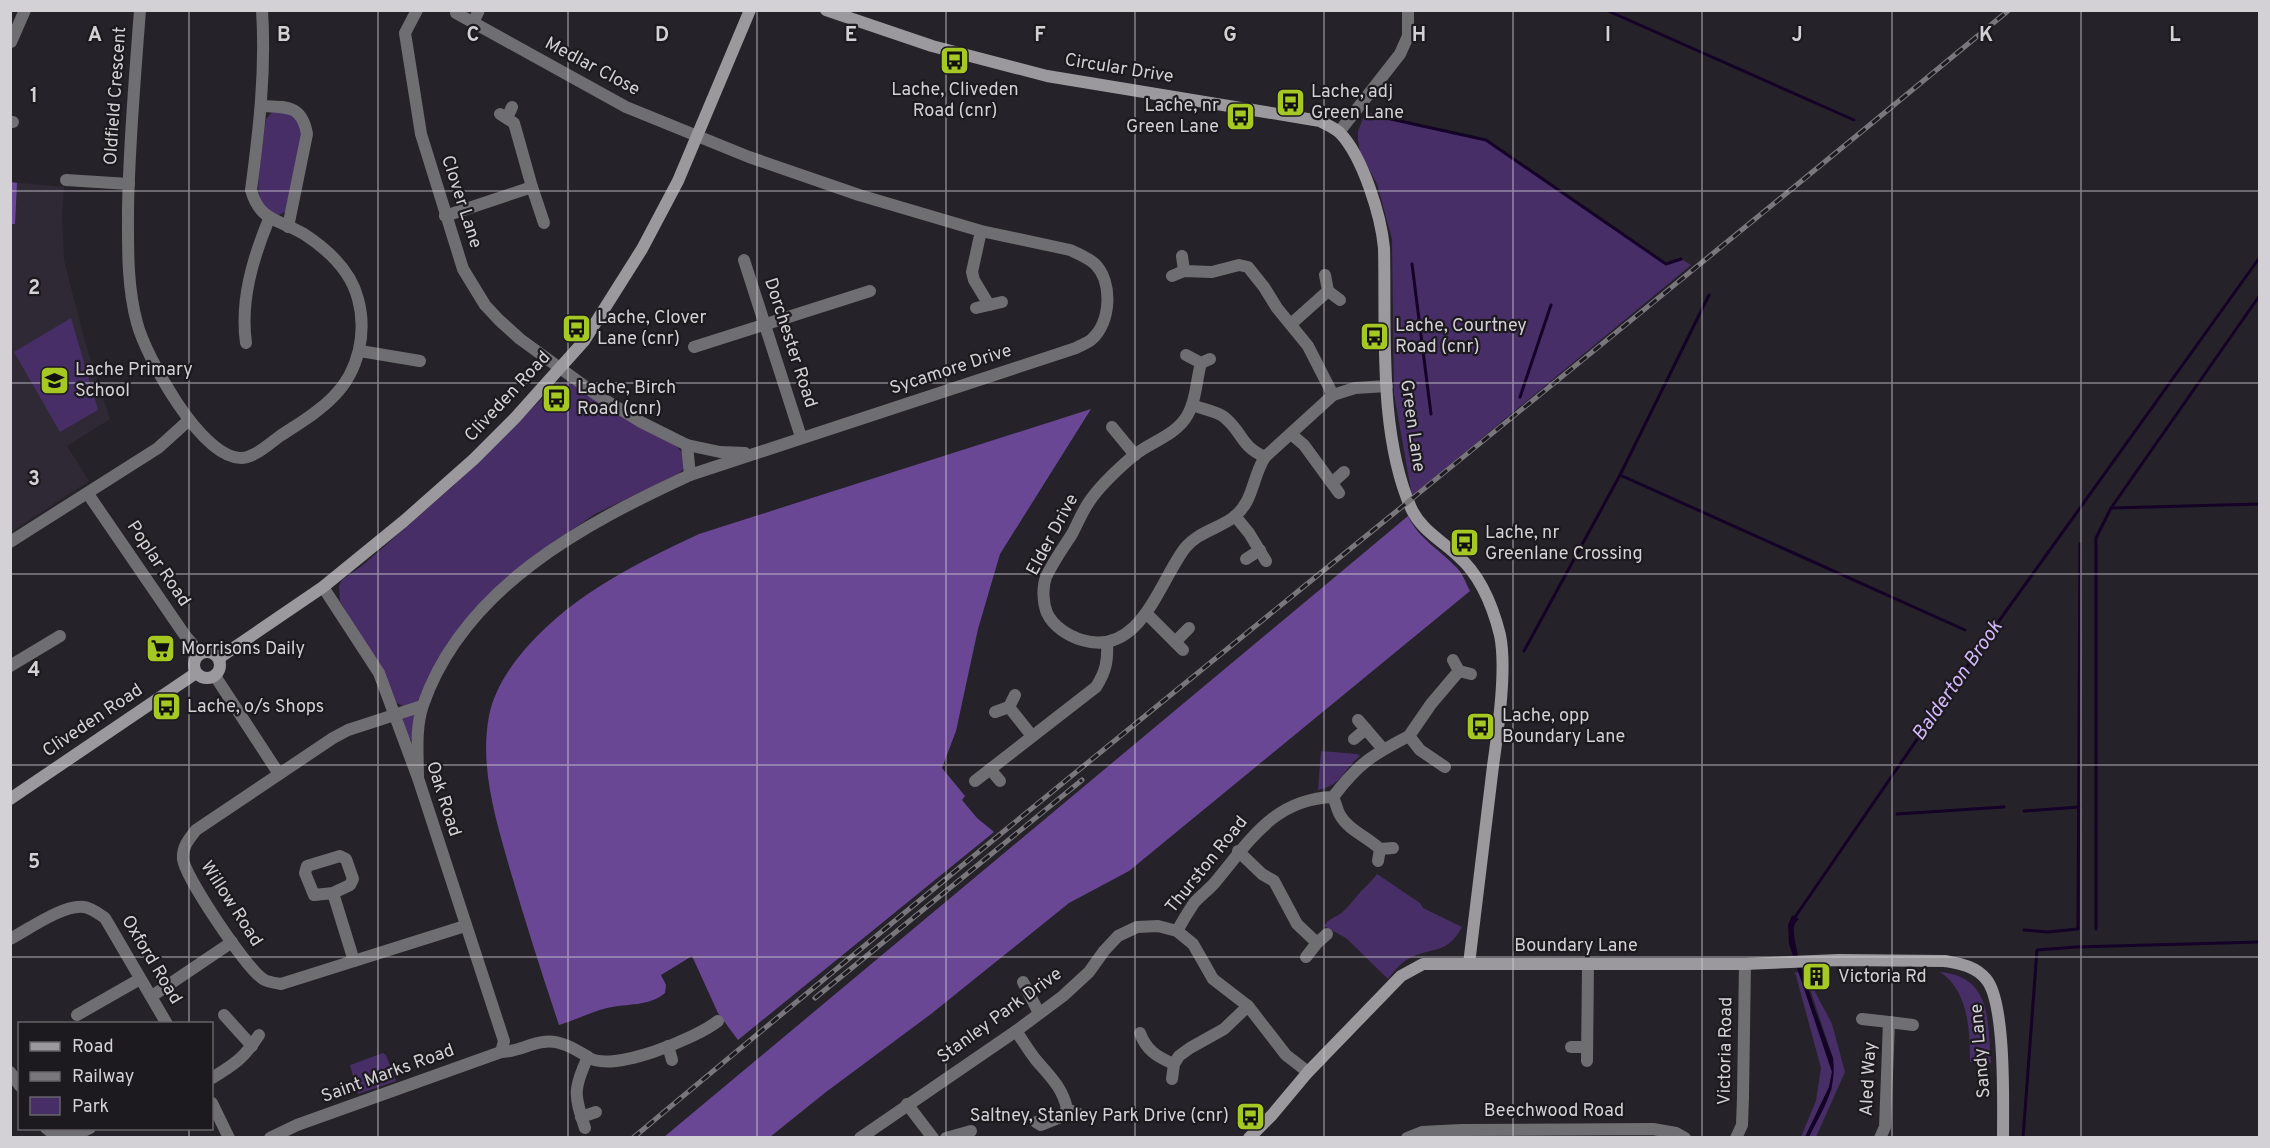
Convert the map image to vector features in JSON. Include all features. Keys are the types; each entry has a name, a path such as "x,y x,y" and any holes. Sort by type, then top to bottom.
{"street":[{"path":"11,42 25,10"},
{"name":"Oldfield Crescent","path":"140,10 129,184 128,266 132,302 144,344 189,420 214,447 225,455 242,459 253,454 325,405 350,374 360,351 361,324 358,298 334,257 303,234 269,219"},
{"path":"246,343 247,291 257,248 269,219 254,201 251,190 262,106 264,34 262,10"},
{"name":"Clover Lane","path":"417,10 405,33 421,134 463,269 485,305 520,339 560,369 640,422 687,445 720,452 751,454"},
{"path":"473,23 479,10"},
{"name":"Cliveden Road","path":"219,658 323,587 388,535 474,459 584,341 642,249 678,181 750,10"},
{"name":"Circular Drive","path":"826,10 932,46 1047,76 1305,117 1320,121 1339,132"},
{"path":"1339,132 1400,54 1408,36 1408,10"},
{"name":"Medlar Close","path":"456,13 626,107 698,135"},
{"path":"262,106 286,107 300,114 305,121 307,134 288,227"},
{"path":"506,113 514,123 543,224"},
{"name":"Green Lane","path":"1339,132 1353,151 1382,226 1385,258 1387,386 1396,461 1411,508 1420,523 1467,564 1483,588 1499,634 1503,656 1497,736 1469,964"},
{"name":"Sycamore Drive","path":"418,778 418,730 422,706 447,656 488,603 501,590 559,545 595,522 690,475 1076,348 1092,339 1102,326 1107,310 1107,294 1103,277 1096,266 1084,255 981,231 810,178 749,157 698,135"},
{"name":"Oldfield Crescent","path":"66,180 129,184"},
{"path":"445,216 532,187"},
{"path":"981,231 972,272 974,280 989,305"},
{"path":"1182,256 1178,274 1212,272 1239,265 1248,267 1308,346 1333,395"},
{"name":"Dorchester Road","path":"744,260 801,437"},
{"path":"1325,275 1328,291 1340,300"},
{"path":"693,347 766,326 870,291"},
{"path":"1291,324 1328,291"},
{"path":"976,308 1002,302"},
{"path":"360,351 420,362"},
{"name":"Elder Drive","path":"1107,642 1086,642 1073,638 1057,627 1047,614 1043,596 1046,579 1089,502 1135,455 1179,427 1186,418 1205,361 1186,355"},
{"path":"975,781 1096,687 1108,662 1107,642 1132,629 1147,614 1176,562 1192,540 1235,516 1249,502 1258,468 1265,457 1333,395 1355,388 1387,386"},
{"path":"1192,405 1222,415 1233,425 1251,451 1265,457"},
{"path":"10,542 158,448 189,420"},
{"path":"1112,427 1135,455"},
{"path":"1291,434 1304,445 1335,488 1344,472"},
{"path":"687,445 690,475"},
{"name":"Poplar Road","path":"88,494 184,634 200,653"},
{"path":"1235,516 1263,555 1246,559"},
{"name":"Oak Road","path":"323,587 379,673 395,714 502,1034 504,1041 501,1052"},
{"path":"1147,614 1179,646 1189,628"},
{"path":"10,666 60,636"},
{"path":"210,651 219,658 220,667 215,676 206,678 196,673 194,664 200,653 210,651"},
{"path":"1384,853 1340,817 1334,797 1349,776 1368,758 1409,736 1431,704 1461,668"},
{"name":"Cliveden Road","path":"10,799 196,673"},
{"path":"215,676 279,774"},
{"path":"995,712 1009,707 1015,695"},
{"path":"395,714 422,706"},
{"path":"1009,707 1032,736"},
{"name":"Willow Road","path":"395,714 348,730 196,830 185,844 183,858 188,874 232,942 263,979 281,984 465,926"},
{"path":"1354,739 1362,724 1383,749"},
{"path":"1409,736 1420,750 1445,767"},
{"path":"990,769 1000,781"},
{"name":"Thurston Road","path":"1177,931 1194,903 1216,881 1238,851 1262,826 1277,814 1313,798 1334,797"},
{"path":"1238,851 1262,874 1274,881 1297,924 1317,943"},
{"path":"333,892 354,961"},
{"name":"Oxford Road","path":"10,939 69,907 86,907 105,918 166,1022"},
{"name":"Stanley Park Drive","path":"860,1137 1016,1031 1063,996 1089,972 1104,951 1119,936 1137,927 1158,926 1177,931"},
{"path":"1177,931 1193,944 1213,979 1248,1006 1286,1055 1308,1072"},
{"path":"1306,957 1328,934"},
{"path":"152,996 232,942"},
{"name":"Boundary Lane","path":"1249,1137 1272,1115 1308,1072 1410,970 1423,964 1945,962 1974,968"},
{"path":"1587,1061 1588,964"},
{"name":"Victoria Road","path":"1736,1137 1742,1125 1745,964"},
{"name":"Sandy Lane","path":"1974,968 1992,987 1996,1000 2004,1087 2003,1137"},
{"path":"77,1015 140,979"},
{"path":"1023,982 1039,1013"},
{"path":"1172,1079 1174,1064 1190,1048 1224,1029 1248,1006"},
{"path":"224,1015 252,1046"},
{"name":"Aled Way","path":"1862,1019 1913,1025"},
{"name":"Saint Marks Road","path":"270,1137 297,1125 501,1052 512,1052 544,1041 559,1042 594,1061 614,1063 705,1032 718,1021"},
{"name":"Aled Way","path":"1880,1137 1885,1127 1889,1022"},
{"path":"1016,1031 1035,1059 1053,1077 1073,1112 1040,1127"},
{"path":"1140,1033 1150,1050 1158,1057 1174,1064"},
{"path":"213,1077 239,1061 259,1035"},
{"path":"668,1046 672,1060"},
{"path":"1571,1047 1587,1047"},
{"path":"588,1057 576,1083 576,1100 583,1122 596,1112"},
{"path":"907,1104 933,1137"},
{"path":"213,1105 229,1137"},
{"name":"Beechwood Road","path":"1407,1137 1461,1130 1653,1129 1676,1133 1684,1137"},
{"path":"46,1130 57,1136 80,1134 87,1130"},
{"path":"946,1137 971,1131"}],"shaded area":[{"name":"Lache Primary School","path":"11,182 64,187 62,216 64,260 85,342 110,419 67,446 89,481 11,532"},
{"path":"11,182 17,183 15,224 11,224"},
{"path":"1091,409 1000,554 978,629 956,731 942,768 965,796 962,800 977,818 994,832 738,1040 718,1013 692,956 661,975 666,985 665,993 652,1001 607,1008 559,1025 511,873 495,815 488,776 486,736 489,716 500,686 517,659 556,619 600,586 699,534"},
{"path":"1408,516 1424,537 1458,569 1470,591 1129,871 1069,903 931,1014 770,1137 664,1137"},
{"path":"1792,915 1799,919 1794,927 1794,938 1809,991 1833,1058 1834,1069 1831,1090 1809,1137 1805,1137 1829,1087 1832,1072 1789,944 1788,925"}],"green space":[{"path":"273,111 295,115 303,129 287,211 279,215 264,206 260,199 258,183 266,119"},
{"path":"1366,111 1377,116 1486,140 1665,264 1681,259 1691,265 1412,496 1394,394 1392,239 1377,184 1360,152 1358,140 1358,131"},
{"path":"71,318 98,410 60,432 14,352"},
{"path":"569,383 676,445 684,455 686,467 678,474 595,514 538,553 494,590 416,703 406,707 397,703 340,601 339,586 342,580 363,565 453,486 556,385"},
{"path":"413,714 416,717 415,736 411,740 408,738 402,718"},
{"path":"1321,751 1360,756 1337,781 1318,790"},
{"path":"1377,874 1420,903 1423,908 1462,927 1450,942 1438,949 1408,959 1388,979 1346,938 1324,926 1345,910"},
{"path":"1804,971 1807,971 1813,988 1832,1024 1845,1072 1816,1137 1809,1137 1832,1089 1833,1058"},
{"path":"1795,972 1799,973 1832,1072 1829,1087 1805,1137 1801,1137 1816,1101 1821,1068"},
{"path":"1940,972 1957,976 1970,983 1978,992 1987,1018 1991,1063 1970,1062 1968,1025 1962,1001 1950,980"},
{"path":"383,1053 386,1055 396,1081 358,1094 350,1065"}],"waterway":[{"path":"1606,10 1854,120"},
{"path":"1377,116 1486,140 1666,264 1681,259"},
{"name":"Balderton Brook","path":"1793,920 1986,639 2260,257"},
{"path":"1412,264 1431,414"},
{"path":"1524,651 1620,475 1709,295"},
{"path":"2096,929 2096,538 2111,508 2260,295"},
{"path":"1520,397 1551,305"},
{"path":"1620,475 1965,630"},
{"path":"2111,508 2260,504"},
{"path":"2024,930 2048,932 2078,929 2080,544"},
{"path":"1897,814 2004,807"},
{"path":"2024,811 2079,807"},
{"path":"2023,1138 2037,950 2260,942"}],"railway":[{"path":"633,1138 976,854 2009,10"},
{"path":"815,998 1082,780"}],"place":[{"name":"Lache, Cliveden Road (cnr)","path":"955,61"},
{"name":"Lache, adj Green Lane","path":"1290,102"},
{"name":"Lache, nr Green Lane","path":"1240,116"},
{"name":"Lache, Clover Lane (cnr)","path":"576,328"},
{"name":"Lache, Courtney Road (cnr)","path":"1374,336"},
{"name":"Lache Primary School","path":"54,380"},
{"name":"Lache, Birch Road (cnr)","path":"556,398"},
{"name":"Lache, nr Greenlane Crossing","path":"1464,543"},
{"name":"Morrisons Daily","path":"160,649"},
{"name":"Lache, o/s Shops","path":"166,707"},
{"name":"Lache, opp Boundary Lane","path":"1481,726"},
{"name":"Victoria Rd","path":"1817,977"},
{"name":"Saltney, Stanley Park Drive (cnr)","path":"1250,1116"}]}
